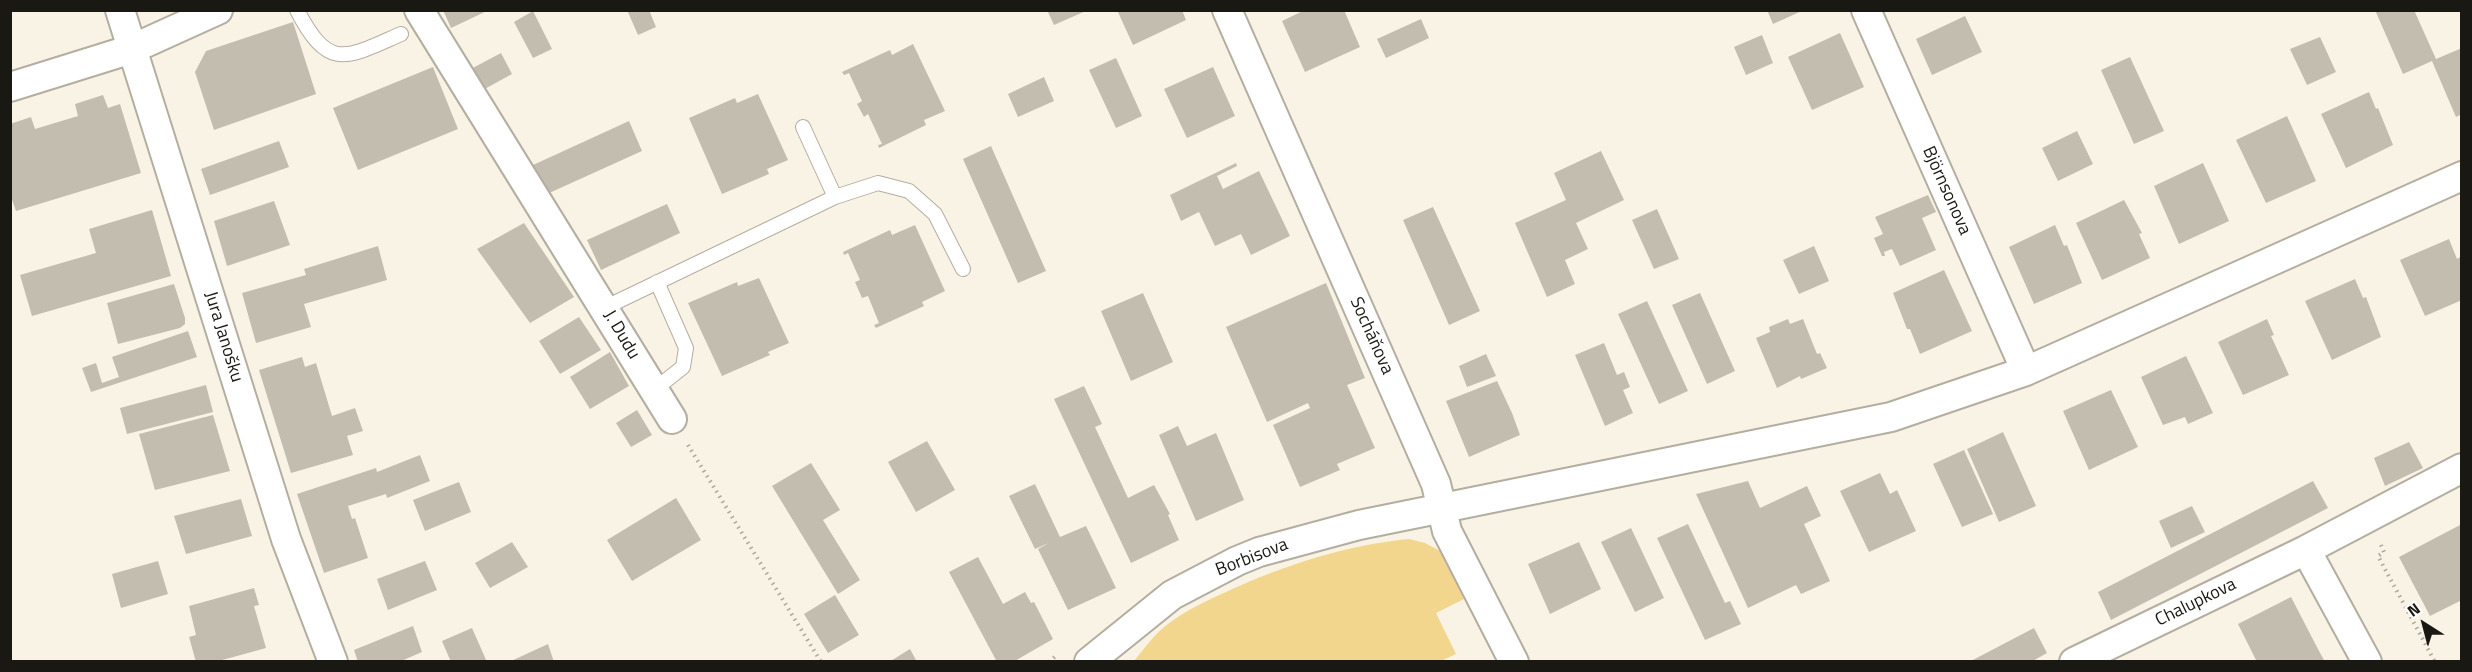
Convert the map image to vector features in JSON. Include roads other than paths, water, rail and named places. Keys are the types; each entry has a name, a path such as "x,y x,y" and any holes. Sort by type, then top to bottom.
{"street":[{"name":"Jura Janošku","path":"120,10 286,539 333,662"},
{"path":"10,87 132,49 218,10"},
{"name":"J. Dudu","path":"419,10 672,419"},
{"name":"Socháňova","path":"1227,10 1436,484 1447,531 1514,662"},
{"name":"Björnsonova","path":"1866,10 2026,371"},
{"name":"Borbisova","path":"1077,655 1172,595 1237,561 1280,546 1359,525 1859,425 1930,405 2026,371 2462,176"},
{"name":"Chalupkova","path":"2083,659 2306,550 2462,468"},
{"path":"2306,550 2367,662"}],"lane":[{"path":"297,10 315,40 328,53 351,56 401,34"},
{"path":"803,127 835,197"},
{"path":"604,308 835,197 878,183 909,191 935,214 963,269"},
{"path":"654,390 684,367 686,348 657,282"}]}
